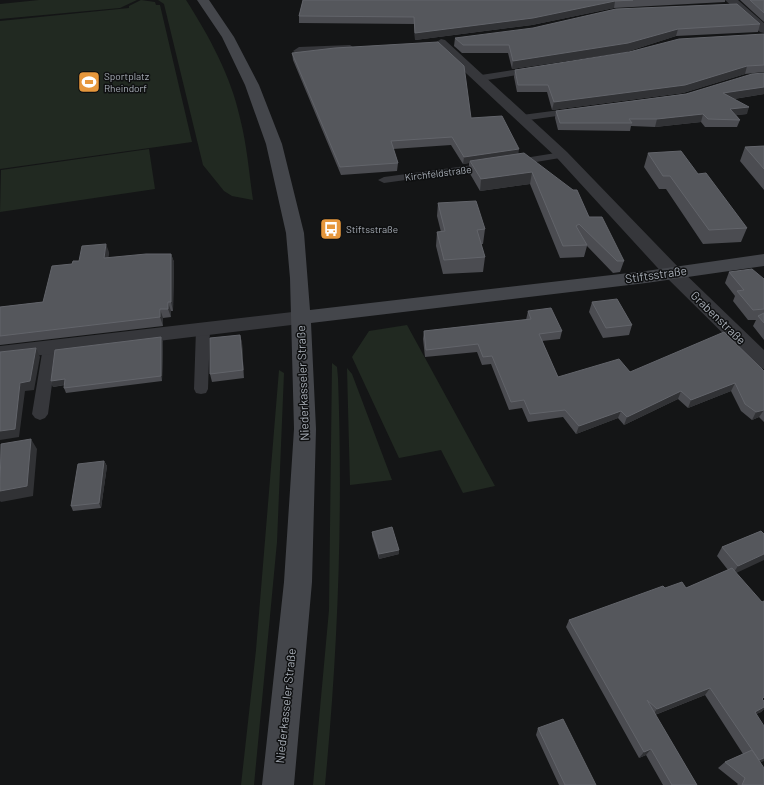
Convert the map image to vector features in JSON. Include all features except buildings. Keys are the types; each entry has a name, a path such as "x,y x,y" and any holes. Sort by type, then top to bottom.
{"main road":[{"name":"Niederkasseler Straße","path":"203,0 228,37 252,85 274,144 295,233 301,318 305,429 299,574 278,785"},
{"name":"Stiftsstraße","path":"301,318 673,273 764,260"}],"street":[{"path":"730,4 762,34"},
{"path":"441,42 562,155 673,273"},
{"path":"299,50 365,49"},
{"name":"Grabenstraße","path":"673,273 764,362"},
{"name":"Stiftsstraße","path":"0,353 301,318"}],"lane":[{"path":"481,78 541,69"},
{"path":"522,118 585,110"},
{"name":"Kirchfeldstraße","path":"384,180 562,155"},
{"path":"200,390 203,329"},
{"path":"40,414 50,347"}],"shaded area":[{"path":"39,0 137,0 120,8 0,19 0,4"},
{"name":"Sportplatz Rheindorf","path":"141,0 155,2 156,5 160,5 192,142 0,169 0,21 129,8 129,6"},
{"path":"158,0 186,0 218,57 231,87 240,118 253,200 232,196 224,191 203,165 164,4"},
{"path":"149,149 155,189 0,212 1,170"},
{"path":"407,325 495,486 463,493 441,450 399,458 352,357 369,331"},
{"path":"332,363 337,367 338,378 340,480 340,531 336,633 325,785 313,785 329,610"},
{"path":"347,368 352,374 392,480 350,485"},
{"path":"279,370 284,373 277,542 254,785 241,785 256,650"}],"place":[{"name":"Sportplatz Rheindorf","path":"89,82"},
{"name":"Stiftsstraße","path":"331,229"}]}
